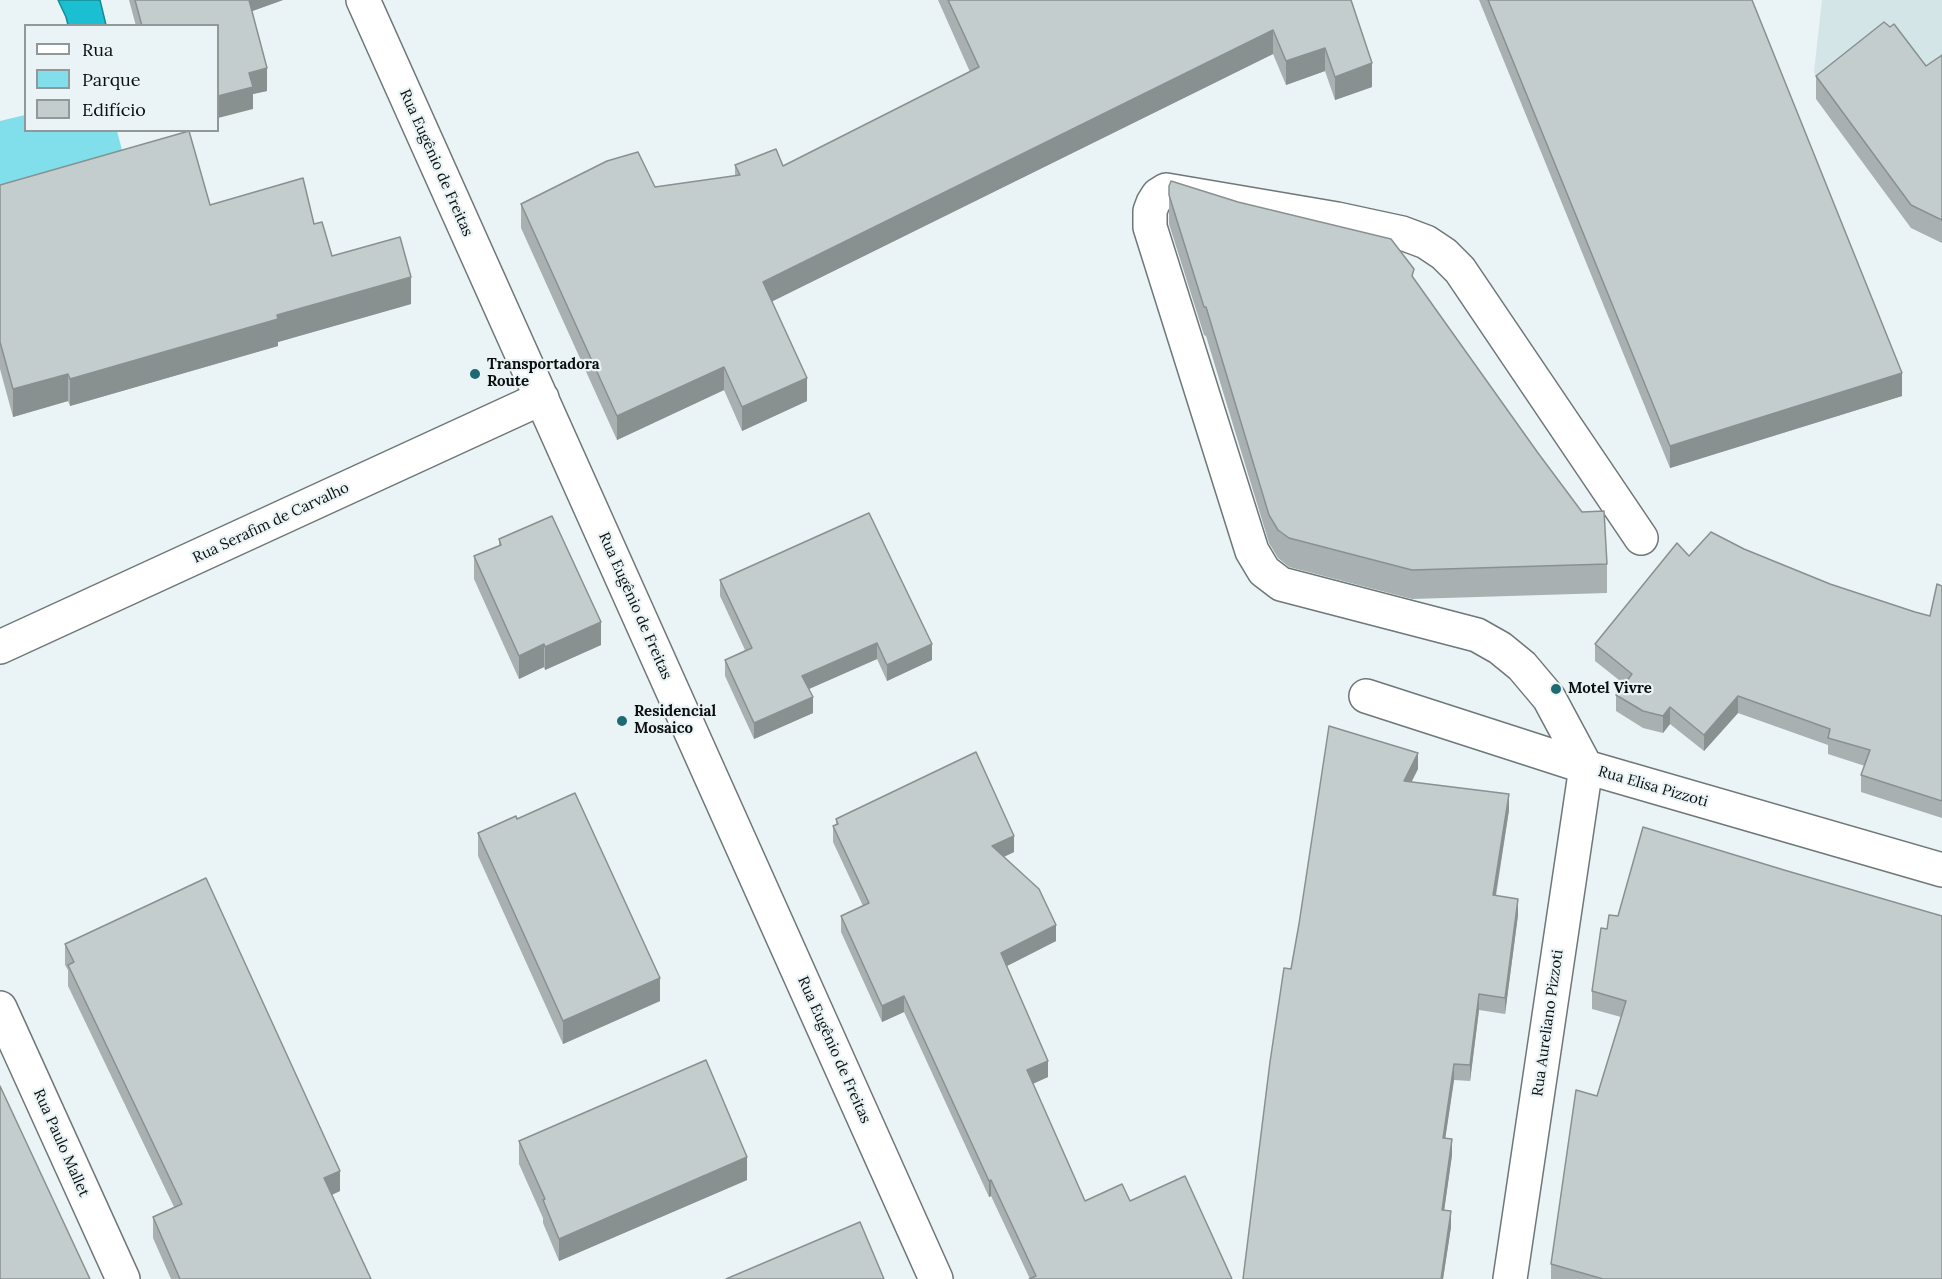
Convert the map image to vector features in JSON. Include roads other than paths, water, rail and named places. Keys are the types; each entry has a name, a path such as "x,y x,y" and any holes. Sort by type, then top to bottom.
{"street":[{"name":"Rua Eugênio de Freitas","path":"363,0 936,1279"},
{"path":"1586,767 1549,698 1522,666 1500,648 1476,635 1281,584 1264,571 1252,551 1150,227 1149,211 1158,195 1166,190 1336,219 1402,234 1426,242 1444,254 1460,270 1641,538"},
{"name":"Rua Serafim de Carvalho","path":"0,647 542,398"},
{"name":"Rua Elisa Pizzoti","path":"1366,696 1586,767 1942,870"},
{"name":"Rua Aureliano Pizzoti","path":"1510,1279 1586,767"},
{"name":"Rua Paulo Mallet","path":"0,1008 123,1279"}],"place":[{"name":"Transportadora Route","path":"475,374"},
{"name":"Motel Vivre","path":"1556,689"},
{"name":"Residencial Mosaico","path":"622,721"}]}
